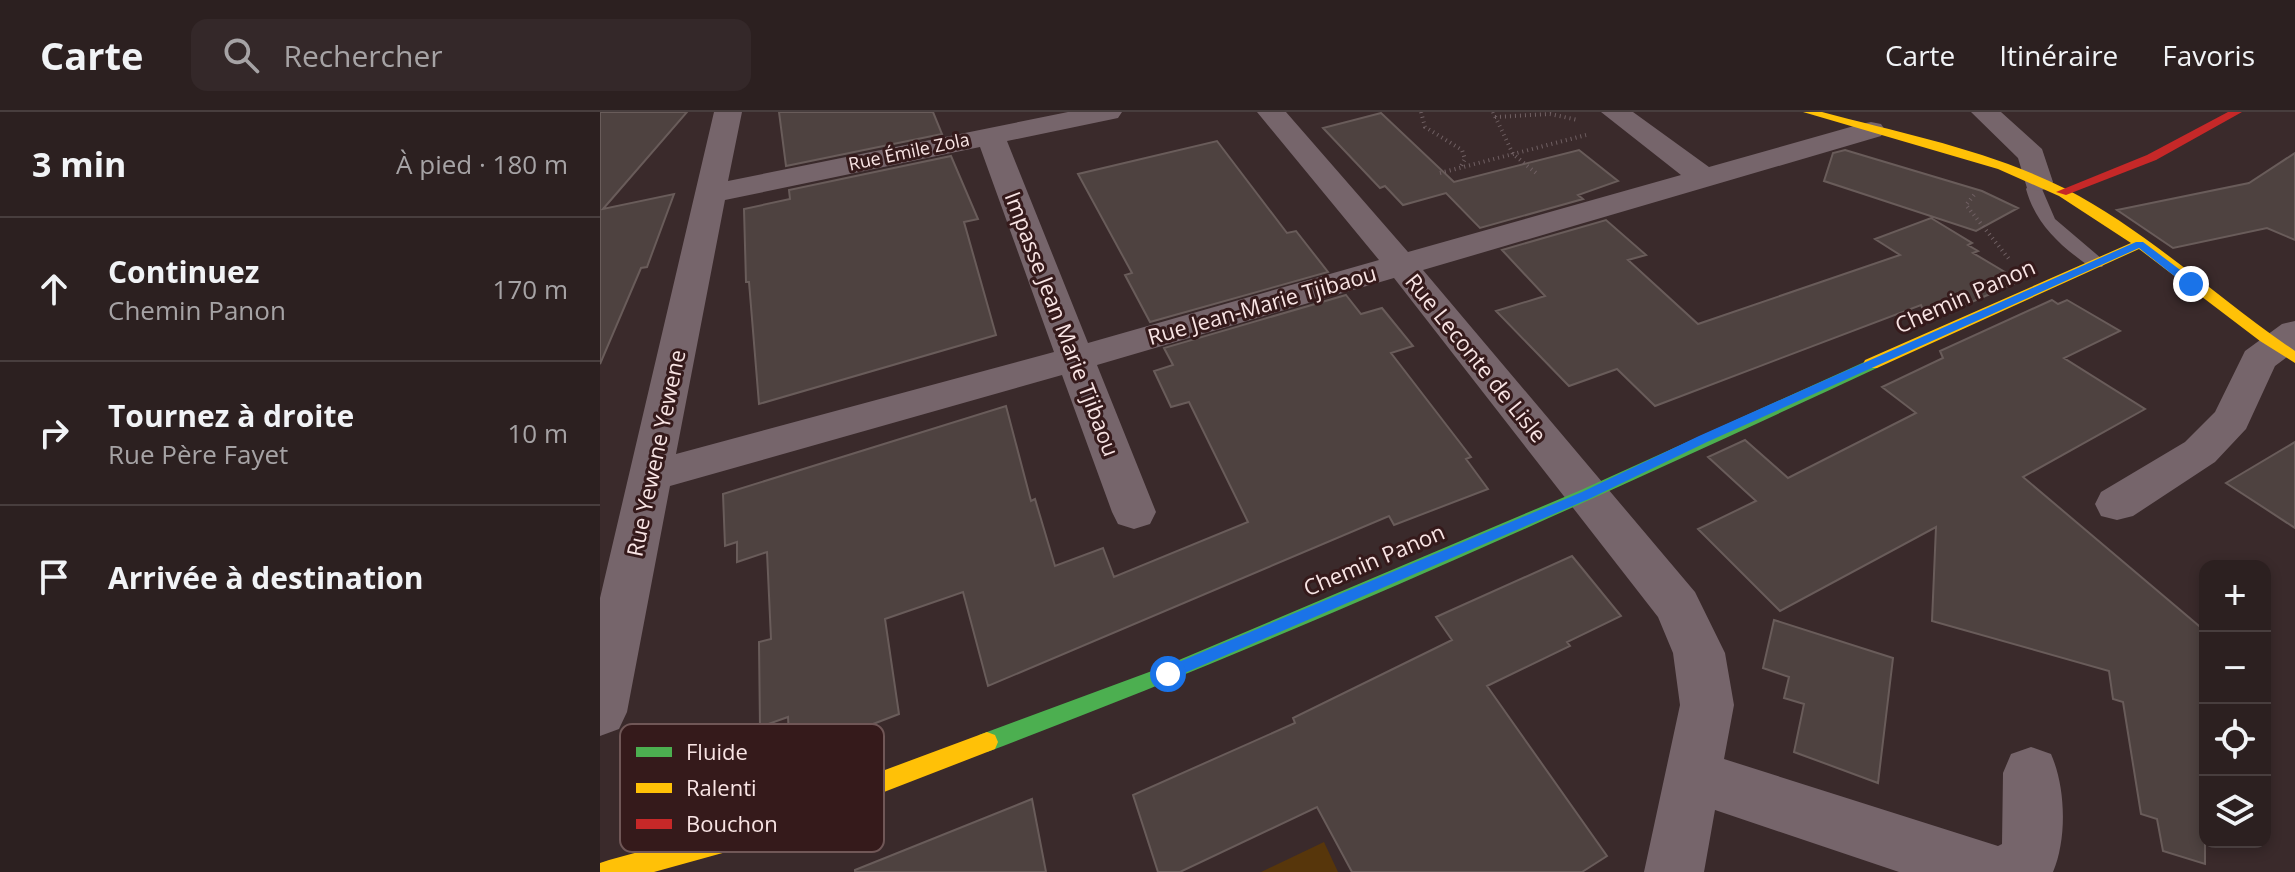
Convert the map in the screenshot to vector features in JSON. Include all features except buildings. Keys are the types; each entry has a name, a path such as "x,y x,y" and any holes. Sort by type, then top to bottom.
{"street":[{"name":"Rue Yewene Yewene","path":"600,712 728,112"},
{"name":"Rue Émile Zola","path":"711,194 1108,112"},
{"name":"Rue Leconte de Lisle","path":"1271,112 1401,265 1678,606 1699,653 1707,705 1674,872"},
{"path":"1809,112 1996,164 2050,187 2289,344 2259,360 2232,419 2200,452 2117,504"},
{"path":"1985,112 2032,155 2050,187"},
{"path":"2050,187 2081,187 2188,141 2236,112"},
{"path":"1605,122 1706,179"},
{"name":"Rue Jean-Marie Tjibaou","path":"652,476 1074,359 1871,130"},
{"name":"Impasse Jean Marie Tjibaou","path":"990,135 1134,512"},
{"name":"Chemin Panon","path":"884,781 1168,674 1587,495 1703,439 2140,244"},
{"path":"2008,872 2024,865 2032,850 2031,773"},
{"path":"1694,776 1988,872"},
{"name":"Chemin Panon","path":"609,872 682,852"}],"lane":[{"path":"2050,187 2034,189 2041,213 2074,248 2096,263"}],"path":[{"path":"1421,112 1425,127 1462,150 1465,159 1461,167"},
{"path":"1536,173 1513,154 1494,114 1550,114 1570,116 1581,122"},
{"path":"1440,173 1513,154 1605,122"},
{"path":"1996,164 1966,205 2002,254 2051,284"}],"shaded area":[{"path":"1324,842 1338,872 1261,872"}],"traffic: fast":[{"path":"987,742 1168,674 1587,495 1871,364"}],"traffic: slow":[{"path":"1809,112 1970,155 2033,178 2063,193 2123,231 2295,358"},
{"path":"1871,364 2140,244"},
{"path":"884,781 987,742"},
{"path":"609,872 682,852"}],"traffic: jam":[{"path":"2062,192 2151,158 2236,112"}],"route":[{"path":"1168,674 1587,495 1703,439 2140,244 2191,284"}]}
